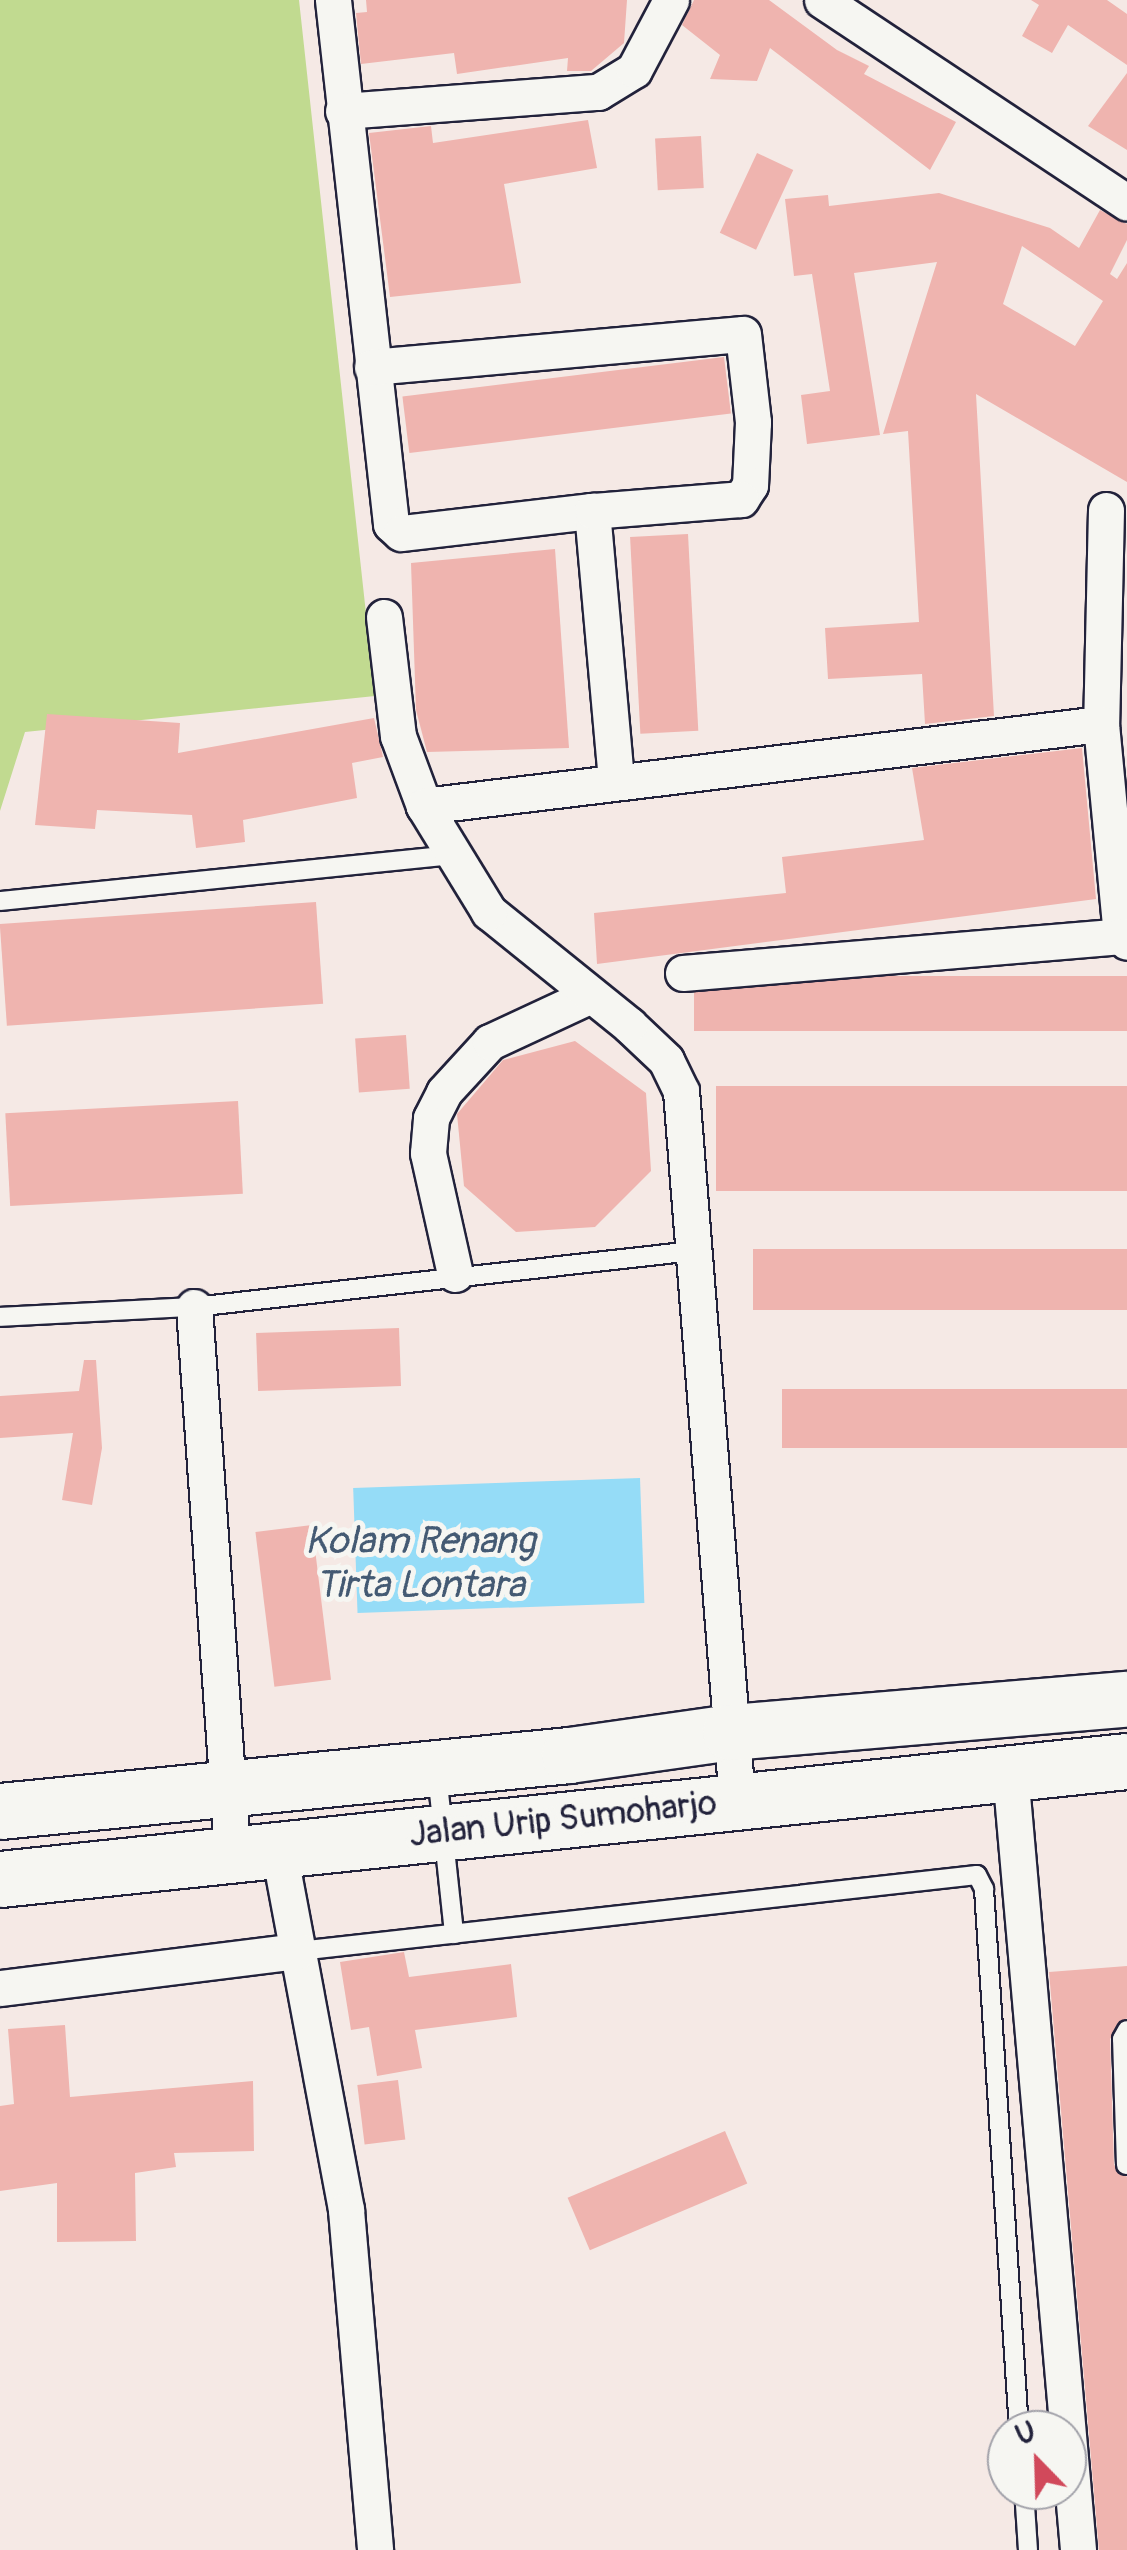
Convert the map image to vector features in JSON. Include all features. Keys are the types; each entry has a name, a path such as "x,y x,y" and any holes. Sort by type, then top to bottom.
{"highway":[{"name":"Jalan Urip Sumoharjo","path":"0,1811 436,1768 730,1732 1127,1699"},
{"name":"Jalan Urip Sumoharjo","path":"0,1879 255,1848 439,1834 1127,1761"}],"street":[{"path":"333,0 343,111 372,367 391,524 401,533 592,510 741,499 750,485 752,422 743,334 372,367"},
{"path":"343,111 598,92 626,79 672,0"},
{"path":"822,0 1127,203"},
{"path":"592,510 616,778"},
{"path":"683,973 1124,939 1102,724 1106,510"},
{"path":"384,617 398,736 448,856 489,912 666,1060 681,1090 737,1801"},
{"path":"424,806 616,778 1102,724"},
{"path":"455,1274 428,1152 432,1118 444,1092 490,1042 589,996"},
{"path":"194,1307 229,1788 298,1952 346,2210 375,2550"},
{"path":"1010,1772 1078,2550"},
{"path":"0,1988 298,1952"}],"lane":[{"path":"0,901 448,856"},
{"path":"0,1317 194,1307 455,1274 693,1251"},
{"path":"436,1768 439,1834 454,1934"},
{"path":"298,1952 977,1875 984,1889 1018,2410"},
{"path":"1126,2165 1122,2039 1127,2030"},
{"path":"1025,2510 1028,2550"}],"green space":[{"path":"0,0 299,0 375,696 25,732 0,811"}],"water":[{"name":"Kolam Renang Tirta Lontara","path":"640,1478 644,1603 358,1613 353,1488"}],"building":[{"path":"366,0 627,0 624,43 591,71 567,71 568,58 457,74 454,53 361,64 356,13 367,12"},
{"path":"694,0 769,0 837,50 869,66 864,74 956,122 930,170 770,48 757,81 710,79 720,55 682,25"},
{"path":"1031,0 1107,0 1127,14 1127,65 1068,25 1052,53 1022,36 1039,5"},
{"path":"1127,73 1127,150 1088,126"},
{"path":"588,120 597,168 504,184 521,283 390,297 369,133 431,126 433,143"},
{"path":"701,136 704,188 658,190 655,138"},
{"path":"757,153 793,170 756,250 720,233"},
{"path":"939,193 1050,228 1079,248 1100,210 1127,224 1127,240 1110,274 1117,279 1127,263 1127,482 976,394 994,716 925,724 922,674 828,679 825,628 919,622 908,431 883,434 937,262 854,273 880,435 807,444 801,395 830,391 812,274 794,276 785,199 828,195 829,206","holes":["1022,246 1103,301 1075,346 1003,304"]},
{"path":"724,357 731,414 409,453 402,396"},
{"path":"688,534 698,731 640,734 630,537"},
{"path":"555,549 569,748 427,752 416,710 411,563"},
{"path":"47,714 180,723 178,753 374,718 383,757 352,763 357,798 243,820 245,842 196,848 192,815 97,810 95,829 35,825"},
{"path":"1082,748 1096,899 597,964 594,913 786,893 782,857 924,840 912,768"},
{"path":"316,902 323,1004 7,1026 0,924"},
{"path":"694,976 1127,976 1127,1031 694,1031"},
{"path":"406,1035 410,1089 359,1092 355,1039"},
{"path":"575,1041 646,1093 651,1171 595,1227 516,1232 464,1186 457,1114 503,1060"},
{"path":"716,1086 1127,1086 1127,1191 716,1191"},
{"path":"238,1101 243,1194 10,1206 5,1113"},
{"path":"753,1249 1127,1249 1127,1310 753,1310"},
{"path":"399,1328 401,1386 258,1391 256,1333"},
{"path":"84,1360 96,1360 102,1448 92,1505 62,1500 73,1433 0,1438 0,1396 79,1391"},
{"path":"782,1389 1127,1389 1127,1448 782,1448"},
{"path":"312,1525 331,1680 274,1687 255,1532"},
{"path":"404,1952 409,1977 511,1964 517,2017 415,2030 422,2068 377,2076 369,2027 351,2030 340,1962"},
{"path":"1127,1966 1127,2018 1110,2039 1114,2165 1127,2177 1127,2550 1099,2550 1049,1972"},
{"path":"65,2025 70,2097 253,2081 254,2151 174,2153 176,2167 135,2173 136,2241 57,2242 57,2183 0,2191 0,2106 14,2104 8,2029"},
{"path":"398,2080 405,2140 365,2145 357,2085"},
{"path":"725,2131 747,2183 590,2250 568,2198"}]}
